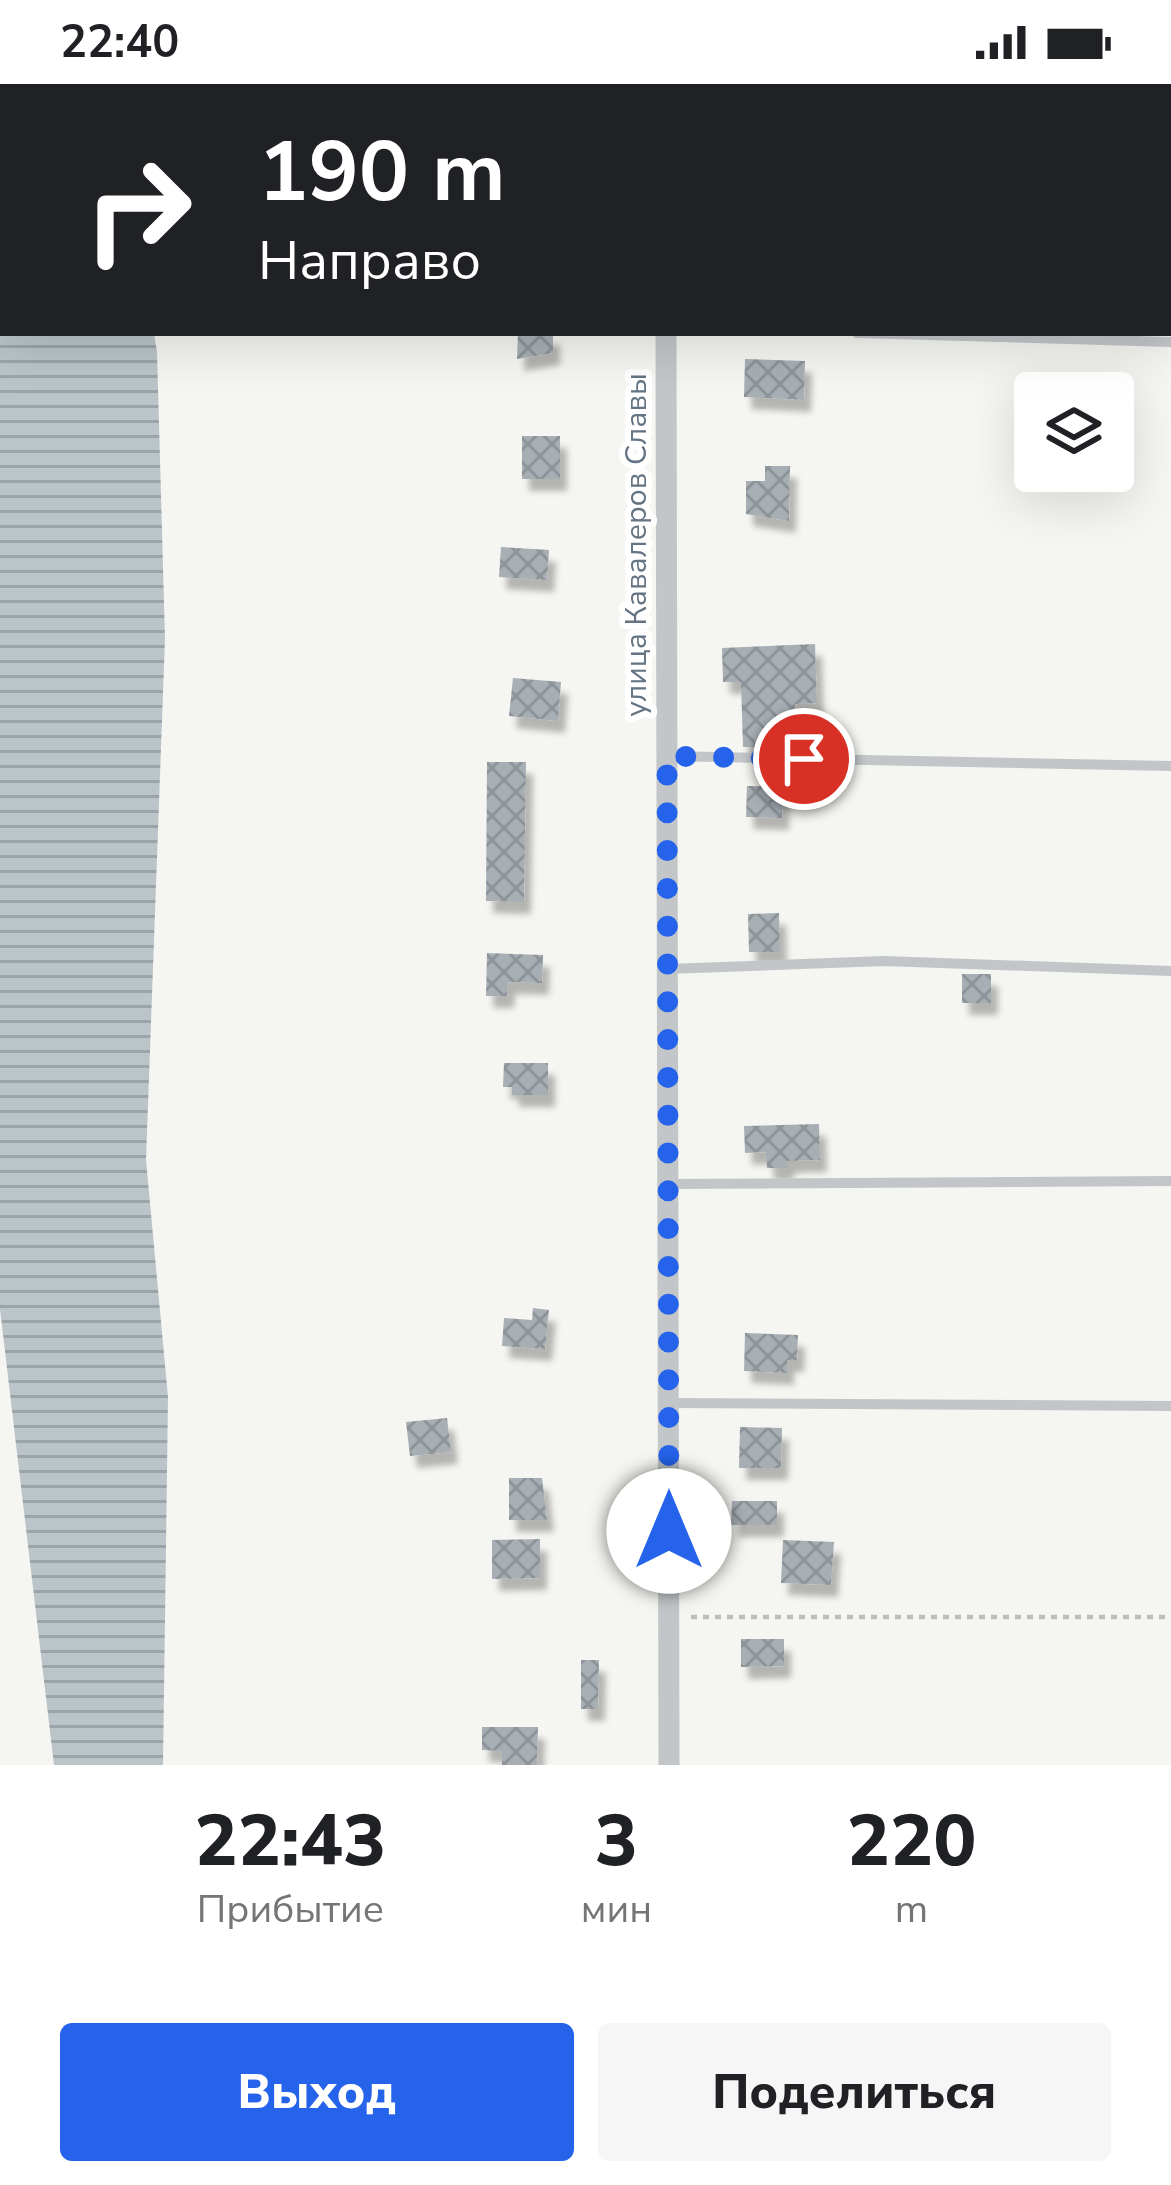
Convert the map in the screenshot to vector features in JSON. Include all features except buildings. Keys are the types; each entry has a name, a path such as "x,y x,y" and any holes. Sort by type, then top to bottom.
{"street":[{"name":"улица Кавалеров Славы","path":"666,336 670,1765"}],"lane":[{"path":"961,336 1171,342"},
{"path":"667,756 1171,766"},
{"path":"668,969 884,961 1171,971"},
{"path":"668,1184 1171,1181"},
{"path":"668,1403 1171,1406"}],"path":[{"path":"669,1616 1171,1617"}],"shaded area":[{"path":"0,336 154,336 165,638 146,1160 168,1397 163,1765 54,1765 0,1309"}],"route":[{"path":"669,1531 667,756 804,759"}]}
